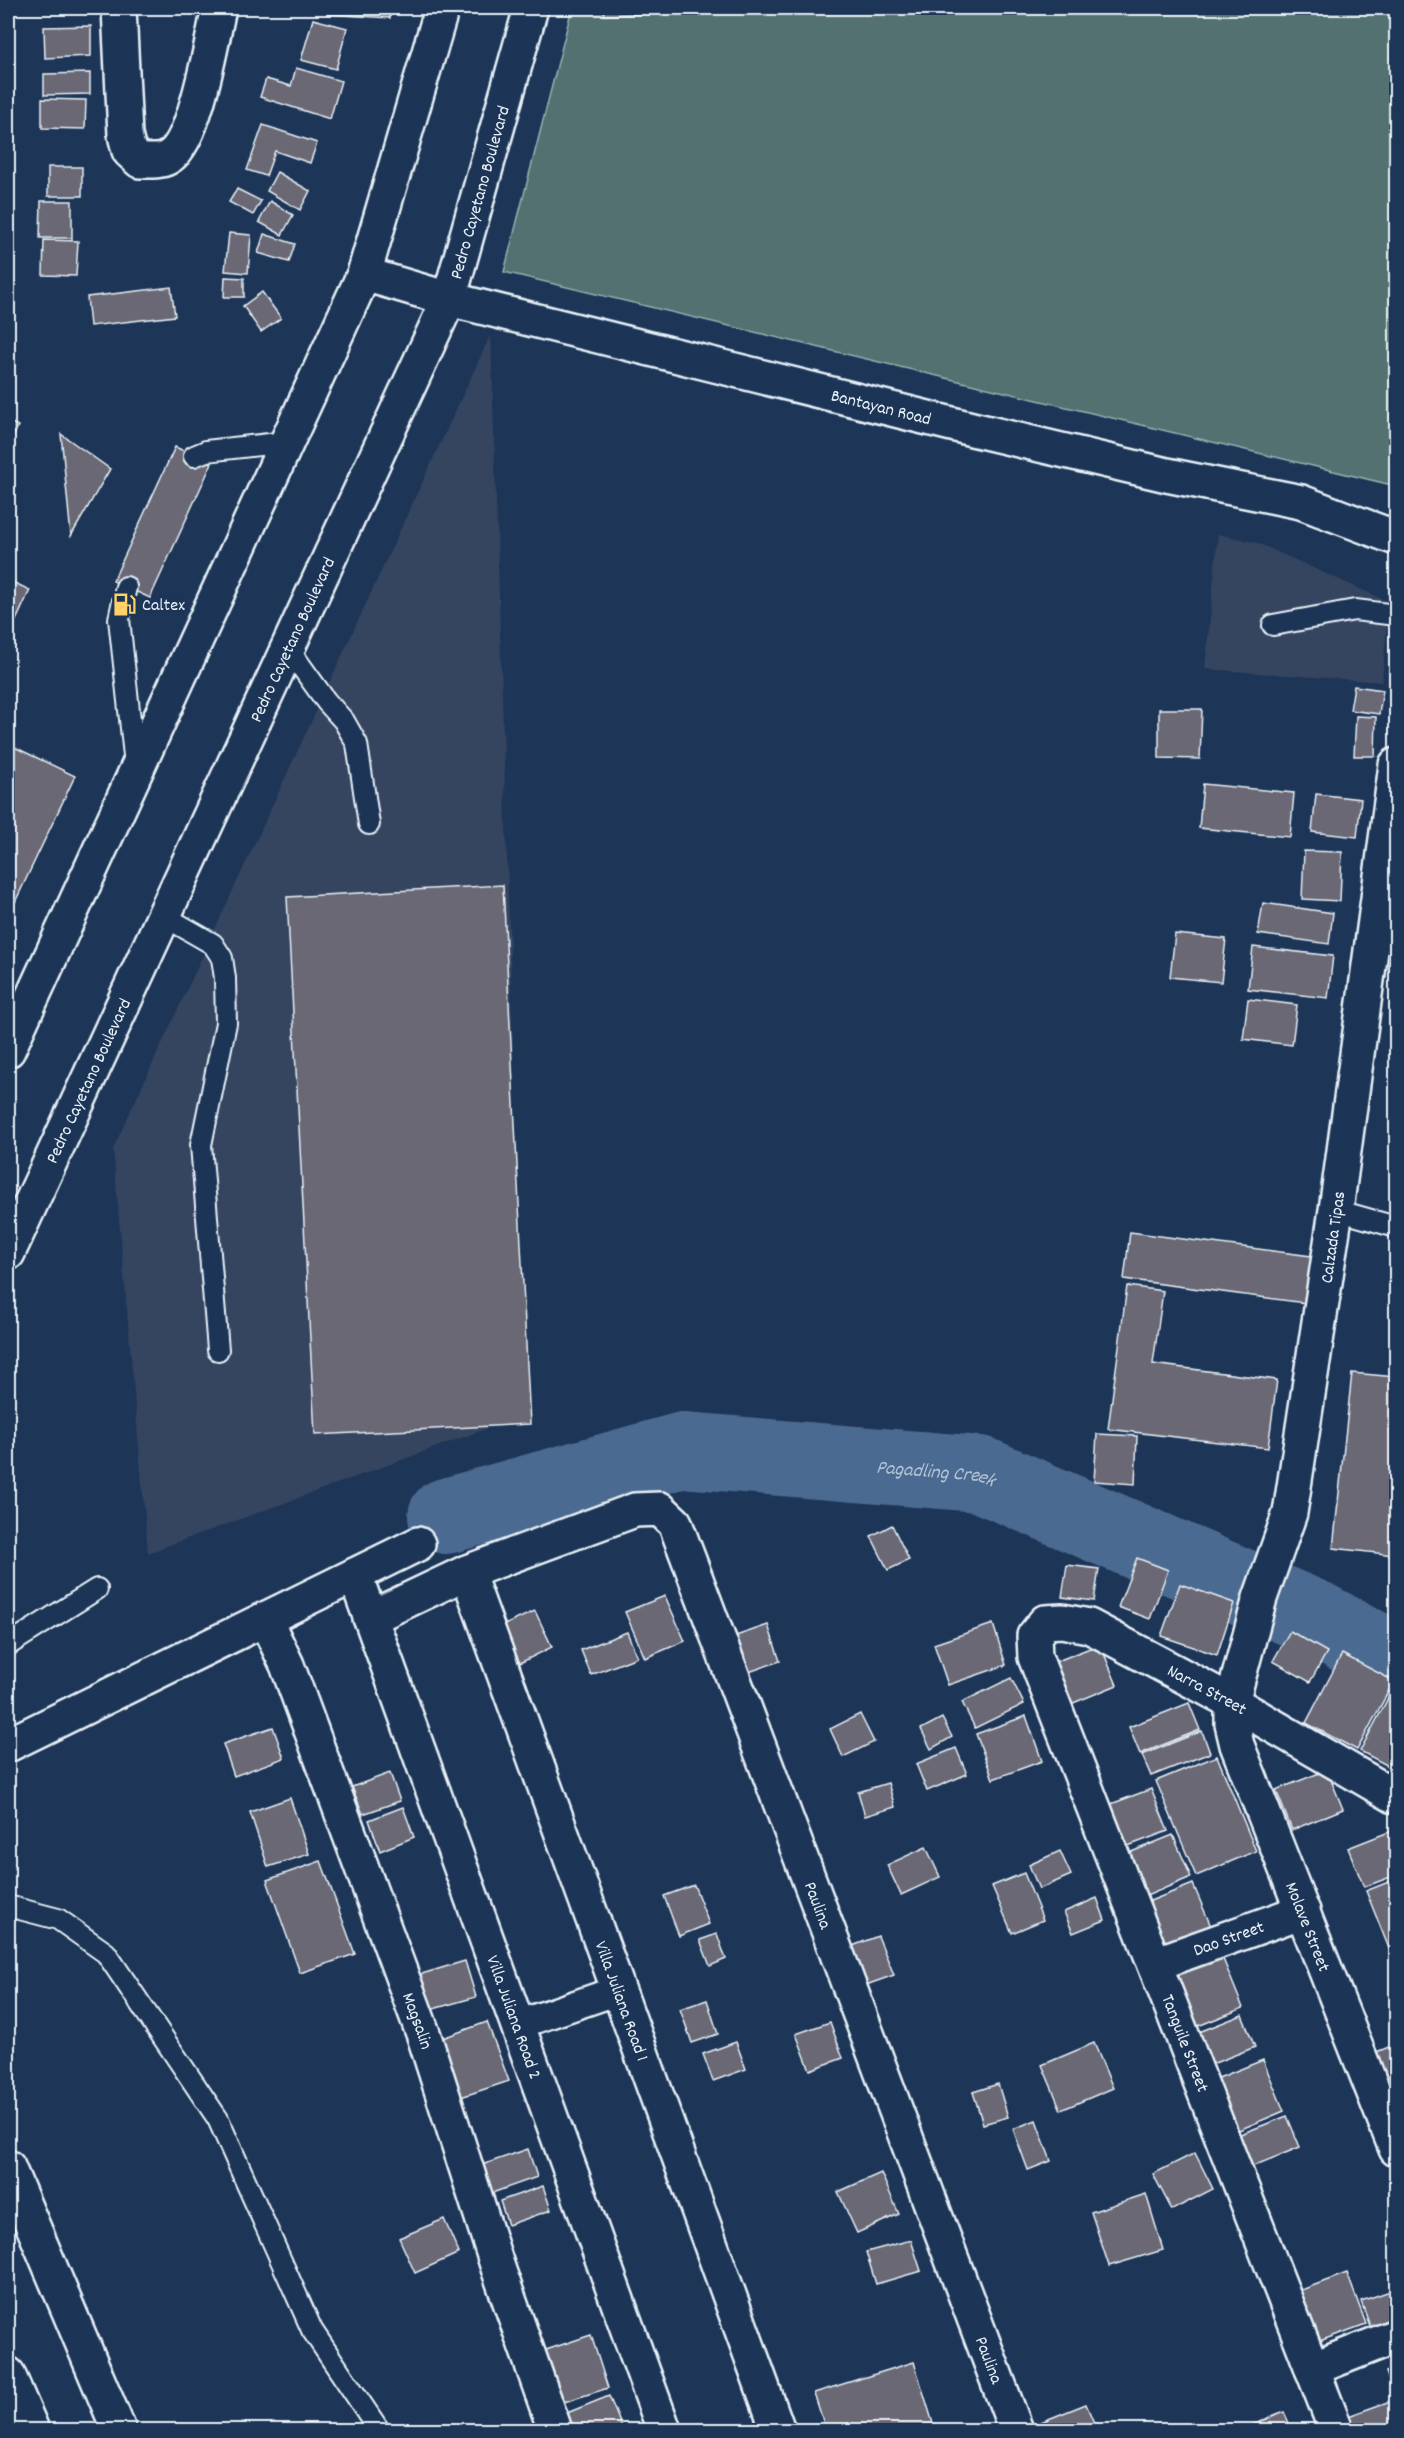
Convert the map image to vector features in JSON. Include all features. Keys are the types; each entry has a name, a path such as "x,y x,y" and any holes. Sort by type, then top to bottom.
{"street":[{"path":"119,8 125,135 129,151 140,161 166,159 180,148 196,105 219,8"},
{"path":"8,1050 364,274 442,8"},
{"name":"Pedro Cayetano Boulevard","path":"8,1253 449,299 531,8"},
{"name":"Bantayan Road","path":"364,274 449,299 972,429 1167,475 1301,502 1396,538"},
{"name":"Calzada Tipas","path":"1232,1702 1260,1598 1275,1562 1290,1513 1336,1210 1396,765"},
{"name":"Paulina","path":"363,1599 467,1572 635,1510 660,1509 675,1523 1016,2430"},
{"path":"8,1745 265,1619 363,1599 418,1544"},
{"name":"Villa Juliana Road 1","path":"467,1572 778,2430"},
{"name":"Villa Juliana Road 2","path":"363,1599 664,2430"},
{"name":"Magsalin","path":"265,1619 287,1665 424,2036 498,2268 555,2430"},
{"name":"Narra Street","path":"1035,1657 1034,1636 1045,1622 1062,1621 1089,1626 1232,1702 1396,1797"},
{"name":"Tanguile Street","path":"1035,1657 1336,2430"},
{"name":"Molave Street","path":"1232,1702 1232,1724 1237,1745 1396,2149"},
{"name":"Dao Street","path":"1155,1964 1303,1911"},
{"path":"518,2025 618,1989"},
{"path":"8,2167 119,2430"},
{"path":"1312,2369 1396,2337"},
{"path":"8,2374 32,2430"}],"lane":[{"path":"194,456 206,451 287,442"},
{"path":"126,587 119,619 136,772"},
{"path":"1273,625 1355,610 1396,615"},
{"path":"288,648 326,701 344,721 357,744 369,824"},
{"path":"164,916 213,944 222,958 225,978 226,1023 201,1146 218,1350"},
{"path":"1336,1210 1396,1227"},
{"path":"8,1645 97,1588"},
{"path":"8,1906 58,1919 106,1953 218,2119 312,2330 379,2430"}],"shaded area":[{"path":"491,334 524,1415 148,1553 113,1149"},
{"path":"1218,534 1255,542 1389,602 1382,682 1205,669"}],"green space":[{"path":"572,8 1396,8 1396,486 504,272"}],"building":[{"path":"328,8 391,8 390,18 328,14"},
{"path":"604,8 871,8 604,15"},
{"path":"313,19 347,28 336,69 301,60"},
{"path":"91,26 91,56 45,58 44,27"},
{"path":"296,68 341,81 330,119 260,97 266,79 291,86"},
{"path":"90,73 90,94 44,95 44,74"},
{"path":"42,99 86,100 85,129 42,128"},
{"path":"263,125 317,143 310,163 275,151 266,176 247,170"},
{"path":"48,167 82,167 82,196 48,196"},
{"path":"277,172 310,191 300,210 267,191"},
{"path":"237,189 261,201 253,215 229,202"},
{"path":"41,201 72,201 72,238 40,238"},
{"path":"270,201 293,215 282,235 259,222"},
{"path":"229,233 251,235 248,273 225,271"},
{"path":"264,234 295,244 289,262 258,253"},
{"path":"44,240 78,241 76,276 43,275"},
{"path":"225,277 244,278 244,297 224,297"},
{"path":"171,287 175,316 90,326 87,297"},
{"path":"262,292 281,318 261,332 243,306"},
{"path":"8,421 18,426 8,449"},
{"path":"61,434 110,469 71,536"},
{"path":"175,447 212,463 150,598 113,581"},
{"path":"8,580 30,590 8,638"},
{"path":"1354,686 1383,690 1379,714 1350,710"},
{"path":"1159,709 1202,709 1200,759 1159,758"},
{"path":"1356,716 1376,717 1375,756 1354,756"},
{"path":"8,744 75,776 8,917"},
{"path":"1203,784 1294,793 1290,837 1199,828"},
{"path":"1316,794 1361,799 1357,837 1312,832"},
{"path":"1304,851 1342,852 1340,901 1302,899"},
{"path":"503,885 530,1424 315,1435 287,897"},
{"path":"1263,903 1333,913 1329,944 1258,934"},
{"path":"1175,934 1226,939 1221,982 1170,977"},
{"path":"1253,947 1333,956 1328,998 1248,989"},
{"path":"1248,999 1297,1005 1292,1045 1243,1039"},
{"path":"1130,1232 1311,1256 1305,1303 1124,1279"},
{"path":"1127,1286 1163,1291 1153,1364 1277,1380 1268,1448 1108,1429"},
{"path":"1352,1373 1396,1377 1394,1555 1333,1548"},
{"path":"1097,1434 1137,1436 1135,1484 1094,1481"},
{"path":"892,1525 909,1560 888,1570 871,1536"},
{"path":"1137,1558 1168,1570 1150,1619 1118,1607"},
{"path":"1067,1565 1099,1569 1094,1601 1062,1597"},
{"path":"1180,1584 1234,1603 1217,1655 1161,1636"},
{"path":"665,1596 685,1641 645,1658 625,1612"},
{"path":"535,1611 552,1647 520,1663 502,1626"},
{"path":"993,1624 1006,1665 948,1685 934,1644"},
{"path":"768,1625 780,1661 746,1673 733,1637"},
{"path":"1290,1631 1327,1652 1310,1682 1273,1661"},
{"path":"627,1632 637,1657 591,1675 581,1650"},
{"path":"1100,1644 1117,1685 1066,1706 1050,1664"},
{"path":"1342,1654 1394,1681 1357,1750 1306,1723"},
{"path":"1011,1678 1024,1704 975,1728 962,1702"},
{"path":"1394,1687 1396,1688 1396,1770 1360,1751"},
{"path":"1189,1703 1200,1730 1140,1754 1129,1727"},
{"path":"860,1714 874,1742 843,1757 830,1729"},
{"path":"1026,1716 1042,1761 993,1779 976,1734"},
{"path":"942,1718 952,1737 931,1749 921,1729"},
{"path":"273,1727 284,1758 234,1776 223,1744"},
{"path":"1202,1731 1210,1753 1151,1776 1142,1755"},
{"path":"956,1748 967,1774 927,1791 916,1764"},
{"path":"1217,1756 1256,1851 1196,1876 1156,1781"},
{"path":"1327,1770 1343,1809 1292,1830 1276,1790"},
{"path":"390,1773 400,1801 363,1814 352,1787"},
{"path":"888,1783 895,1807 865,1816 858,1792"},
{"path":"1151,1789 1168,1831 1120,1849 1103,1807"},
{"path":"290,1798 309,1854 268,1867 250,1812"},
{"path":"403,1807 414,1837 380,1851 369,1820"},
{"path":"1394,1830 1396,1875 1364,1887 1348,1848"},
{"path":"1173,1835 1191,1877 1137,1900 1119,1857"},
{"path":"926,1847 940,1877 901,1895 887,1865"},
{"path":"1060,1851 1071,1875 1039,1889 1029,1865"},
{"path":"321,1861 355,1954 300,1973 267,1880"},
{"path":"1024,1873 1043,1920 1012,1933 992,1886"},
{"path":"1396,1879 1396,1954 1392,1956 1366,1891"},
{"path":"1193,1884 1213,1931 1155,1954 1135,1907"},
{"path":"694,1885 709,1924 679,1936 664,1896"},
{"path":"1097,1898 1105,1920 1073,1933 1064,1912"},
{"path":"717,1934 726,1959 710,1966 700,1940"},
{"path":"878,1936 894,1975 866,1985 850,1947"},
{"path":"1219,1949 1243,2008 1183,2032 1159,1973"},
{"path":"465,1961 476,1997 426,2011 415,1976"},
{"path":"707,2000 718,2034 692,2043 680,2009"},
{"path":"1242,2015 1255,2047 1202,2068 1189,2036"},
{"path":"487,2022 509,2081 458,2098 437,2040"},
{"path":"830,2022 843,2058 810,2070 796,2034"},
{"path":"736,2042 746,2069 713,2081 703,2054"},
{"path":"1094,2043 1113,2088 1061,2110 1042,2065"},
{"path":"1396,2044 1396,2081 1386,2085 1374,2053"},
{"path":"1263,2060 1284,2111 1232,2133 1211,2081"},
{"path":"998,2084 1008,2117 983,2124 973,2092"},
{"path":"1287,2116 1300,2147 1246,2169 1233,2137"},
{"path":"1036,2120 1051,2161 1028,2170 1013,2129"},
{"path":"528,2149 537,2177 492,2193 482,2165"},
{"path":"1195,2153 1213,2189 1172,2210 1153,2174"},
{"path":"881,2173 899,2214 857,2233 838,2192"},
{"path":"543,2186 551,2210 508,2225 500,2201"},
{"path":"1146,2194 1163,2250 1109,2266 1091,2212"},
{"path":"444,2219 459,2253 415,2273 399,2238"},
{"path":"911,2240 921,2271 876,2284 866,2252"},
{"path":"1347,2273 1366,2324 1306,2346 1288,2295"},
{"path":"1396,2289 1396,2320 1371,2329 1361,2301"},
{"path":"591,2335 608,2388 564,2402 546,2350"},
{"path":"914,2362 935,2430 826,2430 814,2393"},
{"path":"1396,2368 1396,2400 1386,2372"},
{"path":"609,2396 623,2430 575,2430 567,2413"},
{"path":"1393,2400 1396,2410 1396,2430 1344,2430 1340,2419"},
{"path":"1086,2404 1097,2430 1027,2430 1026,2428"},
{"path":"1284,2412 1292,2430 1250,2430 1248,2427"}],"waterway":[{"name":"Pagadling Creek","path":"446,1516 683,1450 980,1474 1317,1619 1396,1661"}],"place":[{"name":"Caltex","path":"124,604"}]}
